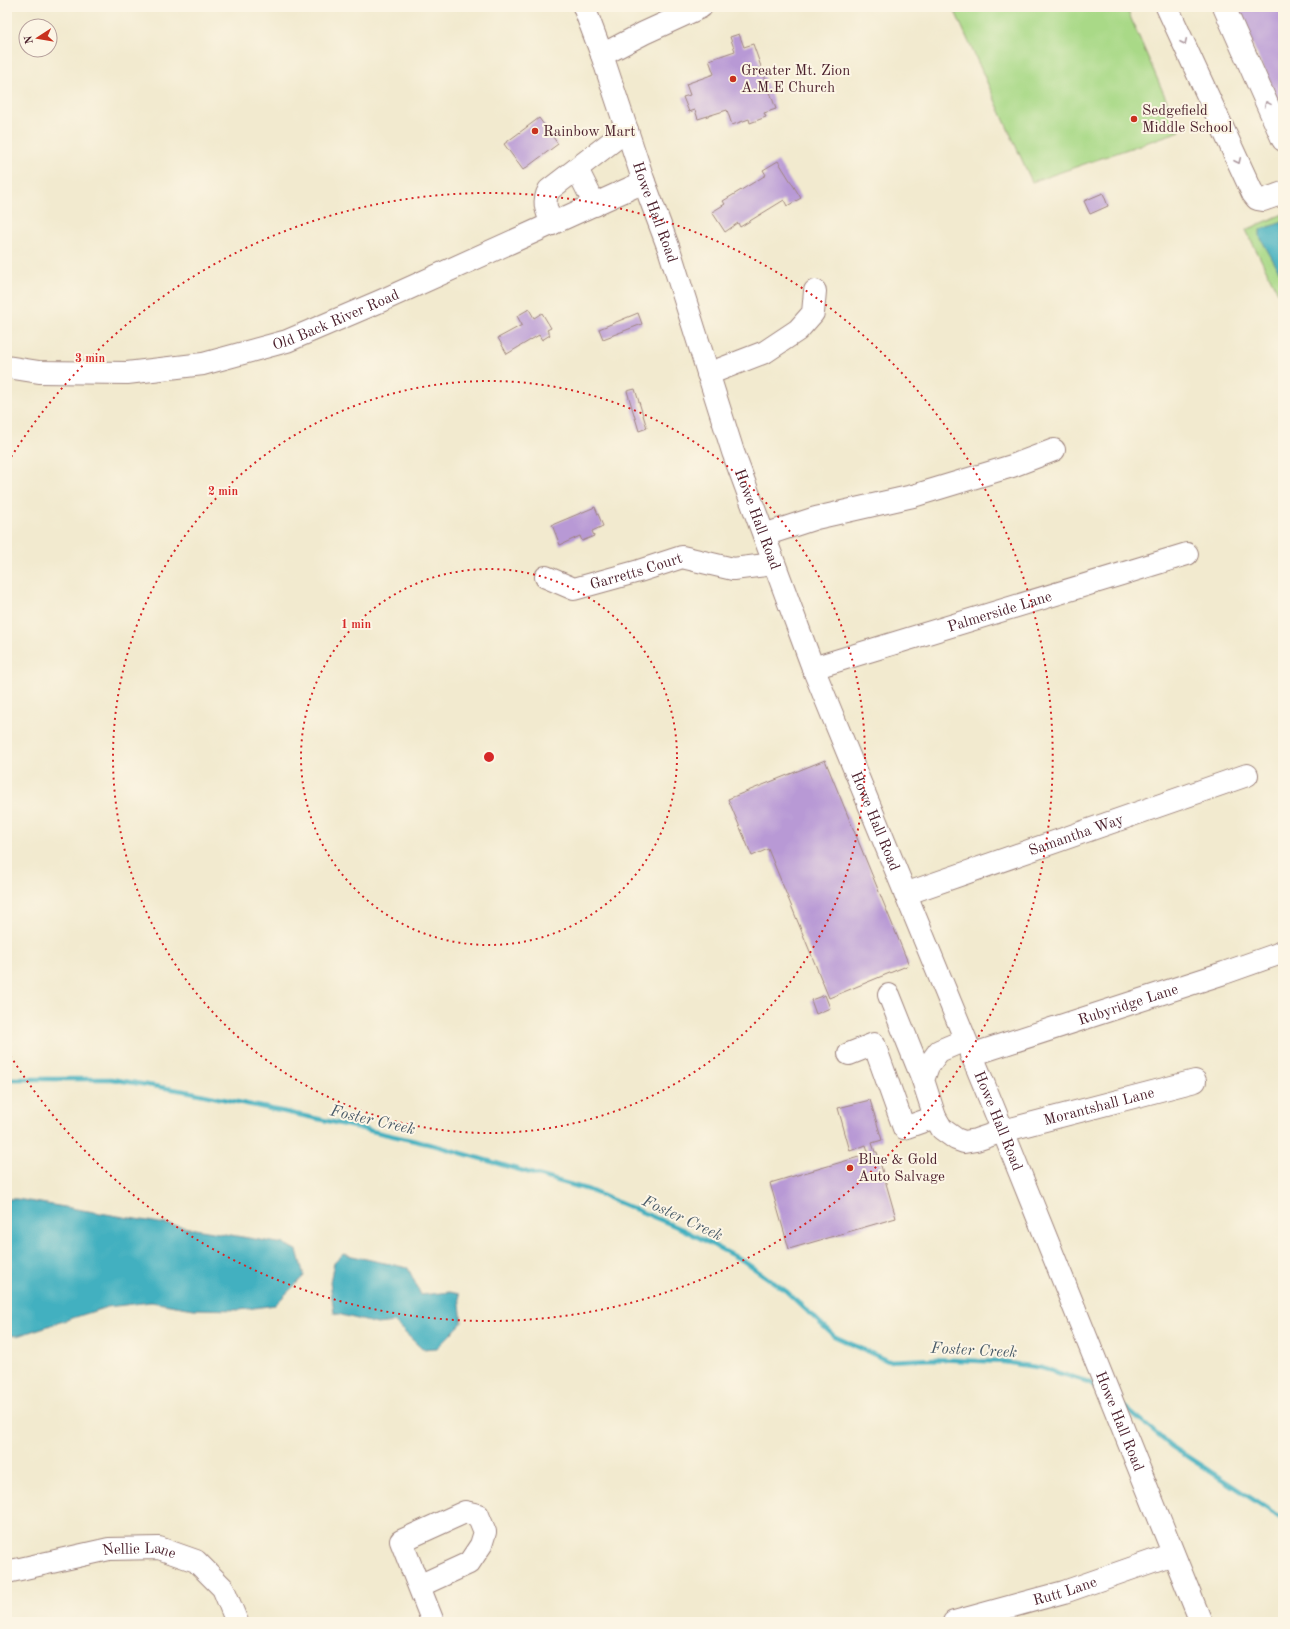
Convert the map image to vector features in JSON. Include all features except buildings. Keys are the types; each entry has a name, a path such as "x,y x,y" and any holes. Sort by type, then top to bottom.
{"street":[{"name":"Howe Hall Road","path":"584,7 602,55 644,182 669,249 733,452 812,668 1003,1131 1201,1622"},
{"path":"602,55 644,33 701,7"},
{"path":"1168,7 1253,194 1257,199 1263,200 1283,193"},
{"path":"1224,7 1283,140"},
{"path":"552,224 544,205 545,197 549,190 627,130"},
{"path":"576,169 594,204"},
{"name":"Old Back River Road","path":"7,367 39,372 127,373 203,364 287,341 383,300 644,182"},
{"path":"708,374 765,352 798,330 813,312 815,291"},
{"path":"764,535 816,518 920,494 1012,466 1054,450"},
{"name":"Palmerside Lane","path":"812,668 1187,554"},
{"name":"Garretts Court","path":"546,578 574,589 639,571 682,557 733,569 774,564"},
{"name":"Samantha Way","path":"905,894 1247,775"},
{"name":"Rubyridge Lane","path":"923,1080 928,1066 939,1051 968,1048 1224,973 1283,951"},
{"name":"Morantshall Lane","path":"889,995 923,1080 935,1117 942,1129 956,1139 964,1142 1196,1081"},
{"path":"849,1054 874,1044 904,1128 935,1117"},
{"name":"Nellie Lane","path":"7,1572 109,1549 159,1548 196,1561 223,1588 237,1622"},
{"name":"Rutt Lane","path":"954,1622 1064,1592 1173,1554"},
{"path":"419,1586 433,1622"}],"green space":[{"path":"953,7 1126,7 1180,131 1032,182"},
{"path":"1283,214 1283,303 1246,230"}],"water":[{"path":"1283,222 1283,278 1260,237 1260,230"},
{"path":"7,1199 17,1199 284,1244 297,1250 304,1276 275,1305 240,1310 194,1309 151,1302 107,1307 17,1336 7,1335"},
{"path":"343,1254 408,1268 421,1295 450,1292 459,1294 462,1323 437,1348 422,1349 394,1322 377,1324 334,1313 330,1282 334,1263"}],"waterway":[{"name":"Foster Creek","path":"7,1079 111,1079 190,1092 437,1146 589,1190 682,1229 742,1260 786,1291 834,1336 888,1361 933,1359 1004,1362 1042,1368 1089,1382 1097,1388"},
{"name":"Foster Creek","path":"1123,1406 1171,1446 1283,1519"}],"place":[{"name":"Greater Mt. Zion A.M.E Church","path":"733,79"},
{"name":"Sedgefield Middle School","path":"1134,119"},
{"name":"Rainbow Mart","path":"535,131"},
{"name":"Blue & Gold Auto Salvage","path":"850,1168"}]}
